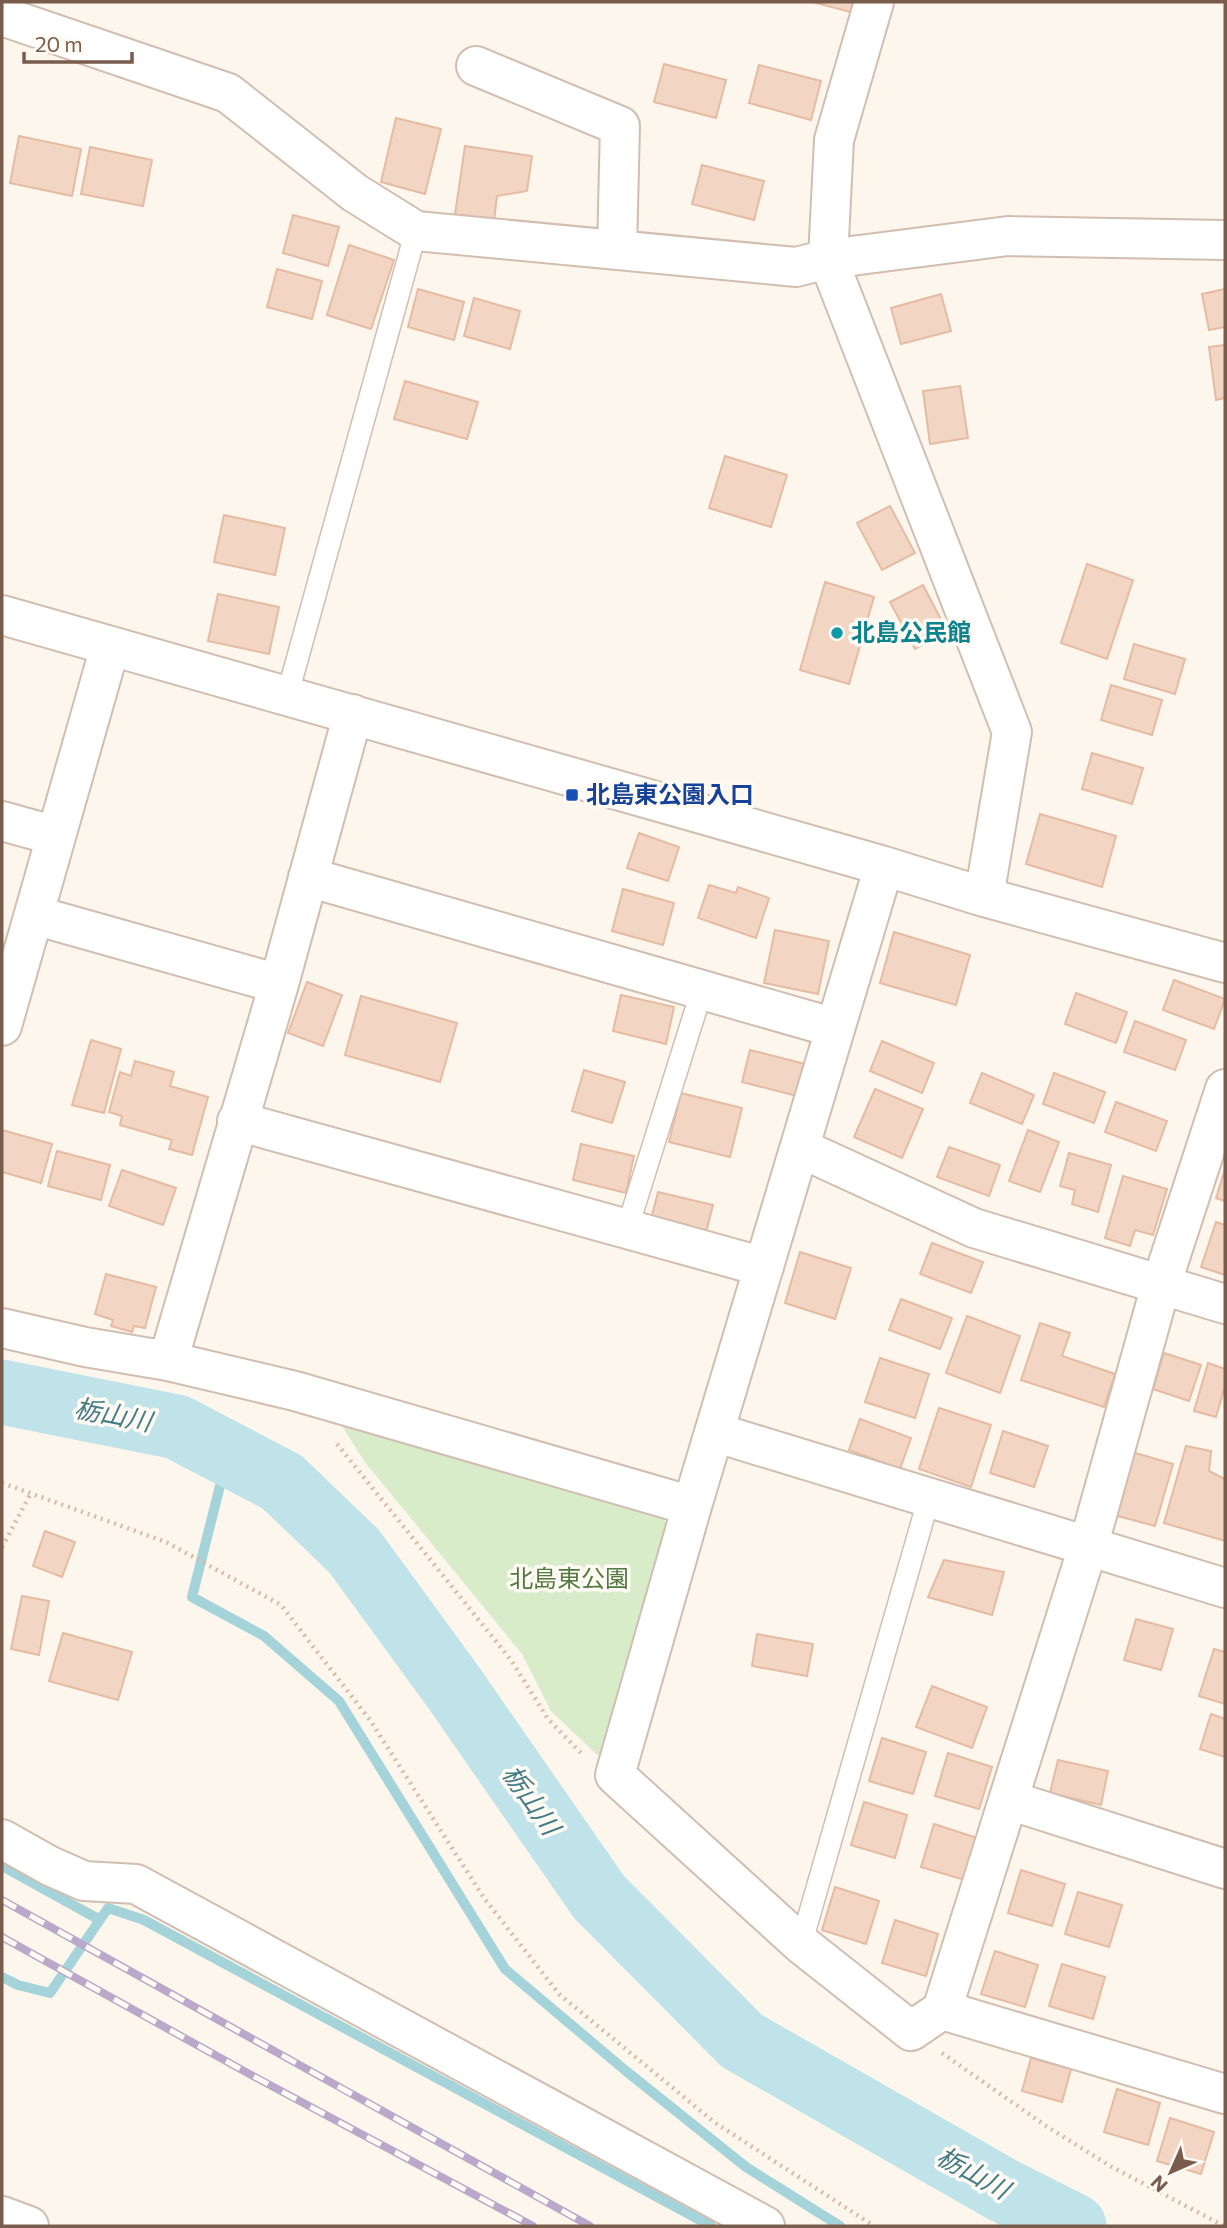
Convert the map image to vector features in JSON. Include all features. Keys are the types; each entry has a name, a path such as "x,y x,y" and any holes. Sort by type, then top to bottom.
{"street":[{"path":"874,2 834,139 828,259 1012,732 984,897"},
{"path":"2,16 228,93 355,193 416,231 796,267 828,259 1008,236 1225,240"},
{"path":"476,66 620,126 617,250"},
{"path":"2,615 884,866 984,897 1225,962"},
{"path":"2,1026 110,647"},
{"path":"168,1361 279,984 352,714"},
{"path":"2,821 56,836"},
{"path":"884,866 692,1506 615,1775 801,1944 911,2031 942,2010 1088,1547 1161,1285 1225,1089"},
{"path":"309,877 835,1028"},
{"path":"34,915 279,984"},
{"path":"237,1121 764,1267"},
{"path":"800,1148 974,1227 1225,1304"},
{"path":"2,1328 85,1347 168,1361 308,1395 692,1506"},
{"path":"714,1432 1225,1588"},
{"path":"1009,1800 1225,1869"},
{"path":"2,1839 50,1866 84,1881 136,1884 765,2226"},
{"path":"942,2010 1225,2094"},
{"path":"2,2216 29,2226"}],"lane":[{"path":"287,696 416,231"},
{"path":"627,1229 702,990"},
{"path":"801,1944 929,1498"}],"path":[{"path":"330,1434 512,1660 548,1718 594,1767 615,1775"},
{"path":"2,1483 166,1542 281,1605 370,1720 484,1898 559,1994 714,2122 874,2226"},
{"path":"2,1547 32,1493"},
{"path":"911,2031 1046,2126 1112,2167 1224,2226"}],"green space":[{"name":"北島東公園","path":"342,1426 661,1515 671,1531 610,1748 597,1755 551,1711 522,1654 364,1461"}],"building":[{"path":"812,2 853,2 851,12"},
{"path":"664,64 726,80 716,118 654,102"},
{"path":"759,65 821,81 811,120 749,103"},
{"path":"396,118 441,129 425,194 381,182"},
{"path":"19,136 81,149 72,196 10,183"},
{"path":"465,146 532,156 527,191 497,196 494,221 455,215"},
{"path":"90,147 152,160 143,206 81,194"},
{"path":"702,165 764,181 754,220 692,204"},
{"path":"293,215 339,227 328,266 283,253"},
{"path":"349,245 394,260 371,329 327,315"},
{"path":"277,269 322,281 312,319 267,307"},
{"path":"418,289 464,302 454,340 408,327"},
{"path":"1225,289 1225,327 1209,330 1202,294"},
{"path":"941,294 951,331 901,344 891,308"},
{"path":"474,298 520,311 510,349 464,336"},
{"path":"1225,345 1225,398 1216,400 1209,347"},
{"path":"405,381 478,402 467,439 394,419"},
{"path":"960,386 968,438 930,444 923,391"},
{"path":"725,456 787,475 771,527 709,508"},
{"path":"890,506 915,553 882,570 857,523"},
{"path":"224,515 285,528 275,575 214,562"},
{"path":"1087,564 1133,580 1107,659 1061,643"},
{"name":"北島公民館","path":"825,582 874,597 849,684 800,670"},
{"path":"923,585 947,631 915,649 890,602"},
{"path":"218,594 279,607 269,654 208,641"},
{"path":"1134,644 1185,659 1175,694 1124,679"},
{"path":"1111,685 1162,700 1152,735 1101,720"},
{"path":"1092,753 1143,768 1132,804 1082,789"},
{"path":"1040,814 1116,836 1102,887 1026,864"},
{"path":"639,833 679,847 668,881 627,868"},
{"path":"709,885 736,893 738,887 769,898 756,938 698,918"},
{"path":"623,889 674,903 663,945 612,931"},
{"path":"775,930 829,941 818,994 764,983"},
{"path":"894,932 970,955 956,1005 880,983"},
{"path":"1174,980 1225,999 1214,1029 1163,1010"},
{"path":"307,982 342,995 323,1046 288,1033"},
{"path":"1076,993 1127,1012 1116,1043 1065,1024"},
{"path":"621,995 674,1007 666,1044 613,1031"},
{"path":"361,996 457,1023 440,1082 345,1055"},
{"path":"1135,1021 1186,1040 1175,1070 1124,1052"},
{"path":"91,1040 121,1049 104,1113 72,1105"},
{"path":"882,1041 934,1063 922,1093 870,1071"},
{"path":"750,1050 805,1064 797,1096 742,1082"},
{"path":"135,1061 174,1072 170,1086 208,1097 192,1155 169,1149 172,1140 120,1125 122,1116 109,1112 120,1072 131,1076"},
{"path":"584,1070 625,1082 612,1123 572,1111"},
{"path":"982,1073 1034,1095 1022,1124 970,1103"},
{"path":"1054,1073 1105,1092 1094,1123 1043,1104"},
{"path":"875,1089 923,1109 902,1158 854,1137"},
{"path":"681,1093 742,1108 730,1157 669,1142"},
{"path":"1116,1102 1167,1121 1156,1151 1105,1132"},
{"path":"2,1130 52,1144 41,1183 2,1172"},
{"path":"1028,1130 1059,1142 1040,1192 1009,1181"},
{"path":"581,1144 634,1156 626,1193 573,1180"},
{"path":"949,1147 1000,1165 989,1196 937,1177"},
{"path":"57,1151 110,1165 101,1200 48,1186"},
{"path":"1069,1153 1111,1165 1098,1212 1072,1204 1075,1190 1060,1186"},
{"path":"1225,1169 1225,1201 1216,1198"},
{"path":"122,1170 176,1188 163,1225 109,1206"},
{"path":"1123,1176 1167,1189 1153,1235 1135,1230 1130,1246 1105,1238"},
{"path":"658,1192 713,1205 705,1236 650,1223"},
{"path":"1216,1222 1225,1225 1225,1275 1201,1267"},
{"path":"932,1243 983,1262 971,1293 920,1274"},
{"path":"800,1252 851,1268 835,1319 785,1303"},
{"path":"106,1274 156,1287 145,1328 134,1326 132,1332 111,1326 113,1320 95,1314"},
{"path":"901,1299 952,1318 940,1349 889,1330"},
{"path":"967,1316 1020,1336 1000,1393 946,1373"},
{"path":"1040,1323 1070,1333 1062,1356 1115,1374 1104,1407 1021,1380"},
{"path":"1164,1353 1201,1365 1189,1401 1153,1389"},
{"path":"880,1358 929,1374 915,1418 865,1402"},
{"path":"1208,1363 1225,1369 1225,1386 1216,1417 1194,1411"},
{"path":"939,1408 991,1425 971,1487 919,1469"},
{"path":"860,1419 911,1438 900,1469 849,1450"},
{"path":"1003,1431 1048,1446 1034,1487 990,1473"},
{"path":"1186,1446 1211,1451 1209,1471 1225,1479 1225,1541 1164,1523"},
{"path":"1132,1452 1173,1464 1155,1526 1114,1515"},
{"path":"45,1531 75,1542 62,1577 33,1566"},
{"path":"944,1560 1004,1572 992,1615 928,1597"},
{"path":"22,1596 49,1601 39,1655 11,1649"},
{"path":"1136,1619 1173,1629 1161,1670 1124,1660"},
{"path":"63,1633 132,1652 118,1700 49,1681"},
{"path":"757,1634 813,1644 807,1676 752,1666"},
{"path":"1214,1649 1225,1652 1225,1704 1199,1696"},
{"path":"932,1686 987,1707 972,1748 916,1727"},
{"path":"1211,1714 1225,1719 1225,1757 1200,1749"},
{"path":"882,1738 926,1752 913,1794 869,1781"},
{"path":"948,1753 992,1767 979,1809 935,1796"},
{"path":"1058,1760 1108,1771 1101,1805 1050,1793"},
{"path":"864,1802 907,1815 895,1858 851,1845"},
{"path":"934,1824 977,1838 965,1880 921,1867"},
{"path":"1021,1870 1065,1884 1052,1926 1008,1913"},
{"path":"835,1887 879,1901 866,1944 822,1930"},
{"path":"1078,1892 1122,1905 1109,1947 1065,1934"},
{"path":"895,1920 938,1934 926,1976 882,1963"},
{"path":"995,1951 1038,1965 1025,2007 981,1994"},
{"path":"1062,1964 1105,1977 1093,2019 1049,2006"},
{"path":"1031,2058 1071,2069 1062,2102 1022,2091"},
{"path":"1117,2089 1160,2103 1148,2145 1104,2132"},
{"path":"1170,2118 1214,2132 1201,2174 1157,2161"}],"waterway":[{"name":"栃山川","path":"2,1392 177,1427 282,1482 354,1551 454,1688 599,1897 742,2041 1001,2189 1074,2226"},
{"path":"228,1454 192,1597 264,1636 339,1701 505,1969 746,2167 840,2226"},
{"path":"2,1866 100,1920"},
{"path":"2,1977 18,1985 50,1993 108,1908 144,1920 711,2226"}],"railway":[{"path":"2,1900 590,2226"},
{"path":"2,1937 253,2076 533,2226"}],"place":[{"name":"北島公民館","path":"837,633"},
{"name":"北島東公園入口","path":"572,795"}]}
